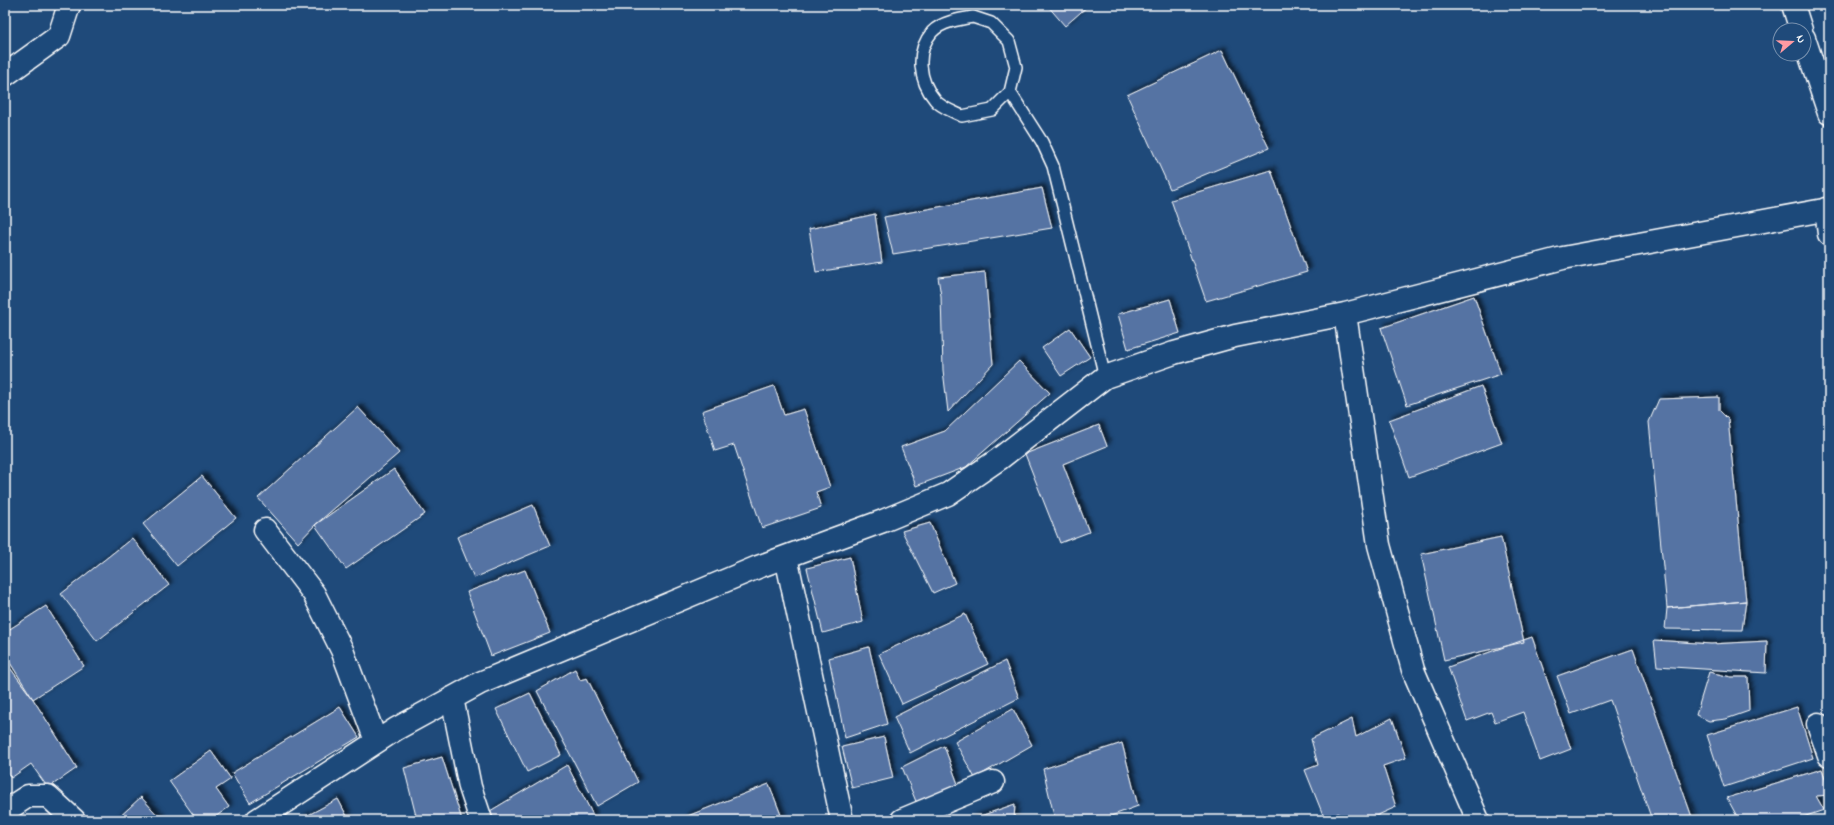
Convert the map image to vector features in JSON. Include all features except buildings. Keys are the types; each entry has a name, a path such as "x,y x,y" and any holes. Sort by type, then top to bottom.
{"street":[{"path":"5,75 59,36 69,5"},
{"path":"1793,5 1798,22"},
{"path":"1812,62 1829,113"},
{"path":"257,820 376,741 480,683 786,557 883,521 948,494 999,459 1105,377 1174,352 1235,336 1345,314 1563,258 1828,209 1829,234"},
{"path":"1345,314 1379,545 1412,670 1478,820"},
{"path":"266,530 314,594 342,650 376,741"},
{"path":"786,557 842,820"},
{"path":"452,698 470,787 481,820"},
{"path":"1818,724 1829,755"},
{"path":"902,820 993,782"},
{"path":"5,811 28,796 48,796 74,820"}],"lane":[{"path":"1010,92 992,110 962,116 936,101 921,73 922,49 933,31 953,20 972,17 991,23 1009,41 1016,68 1010,92 1042,142 1053,166 1105,377"}]}
